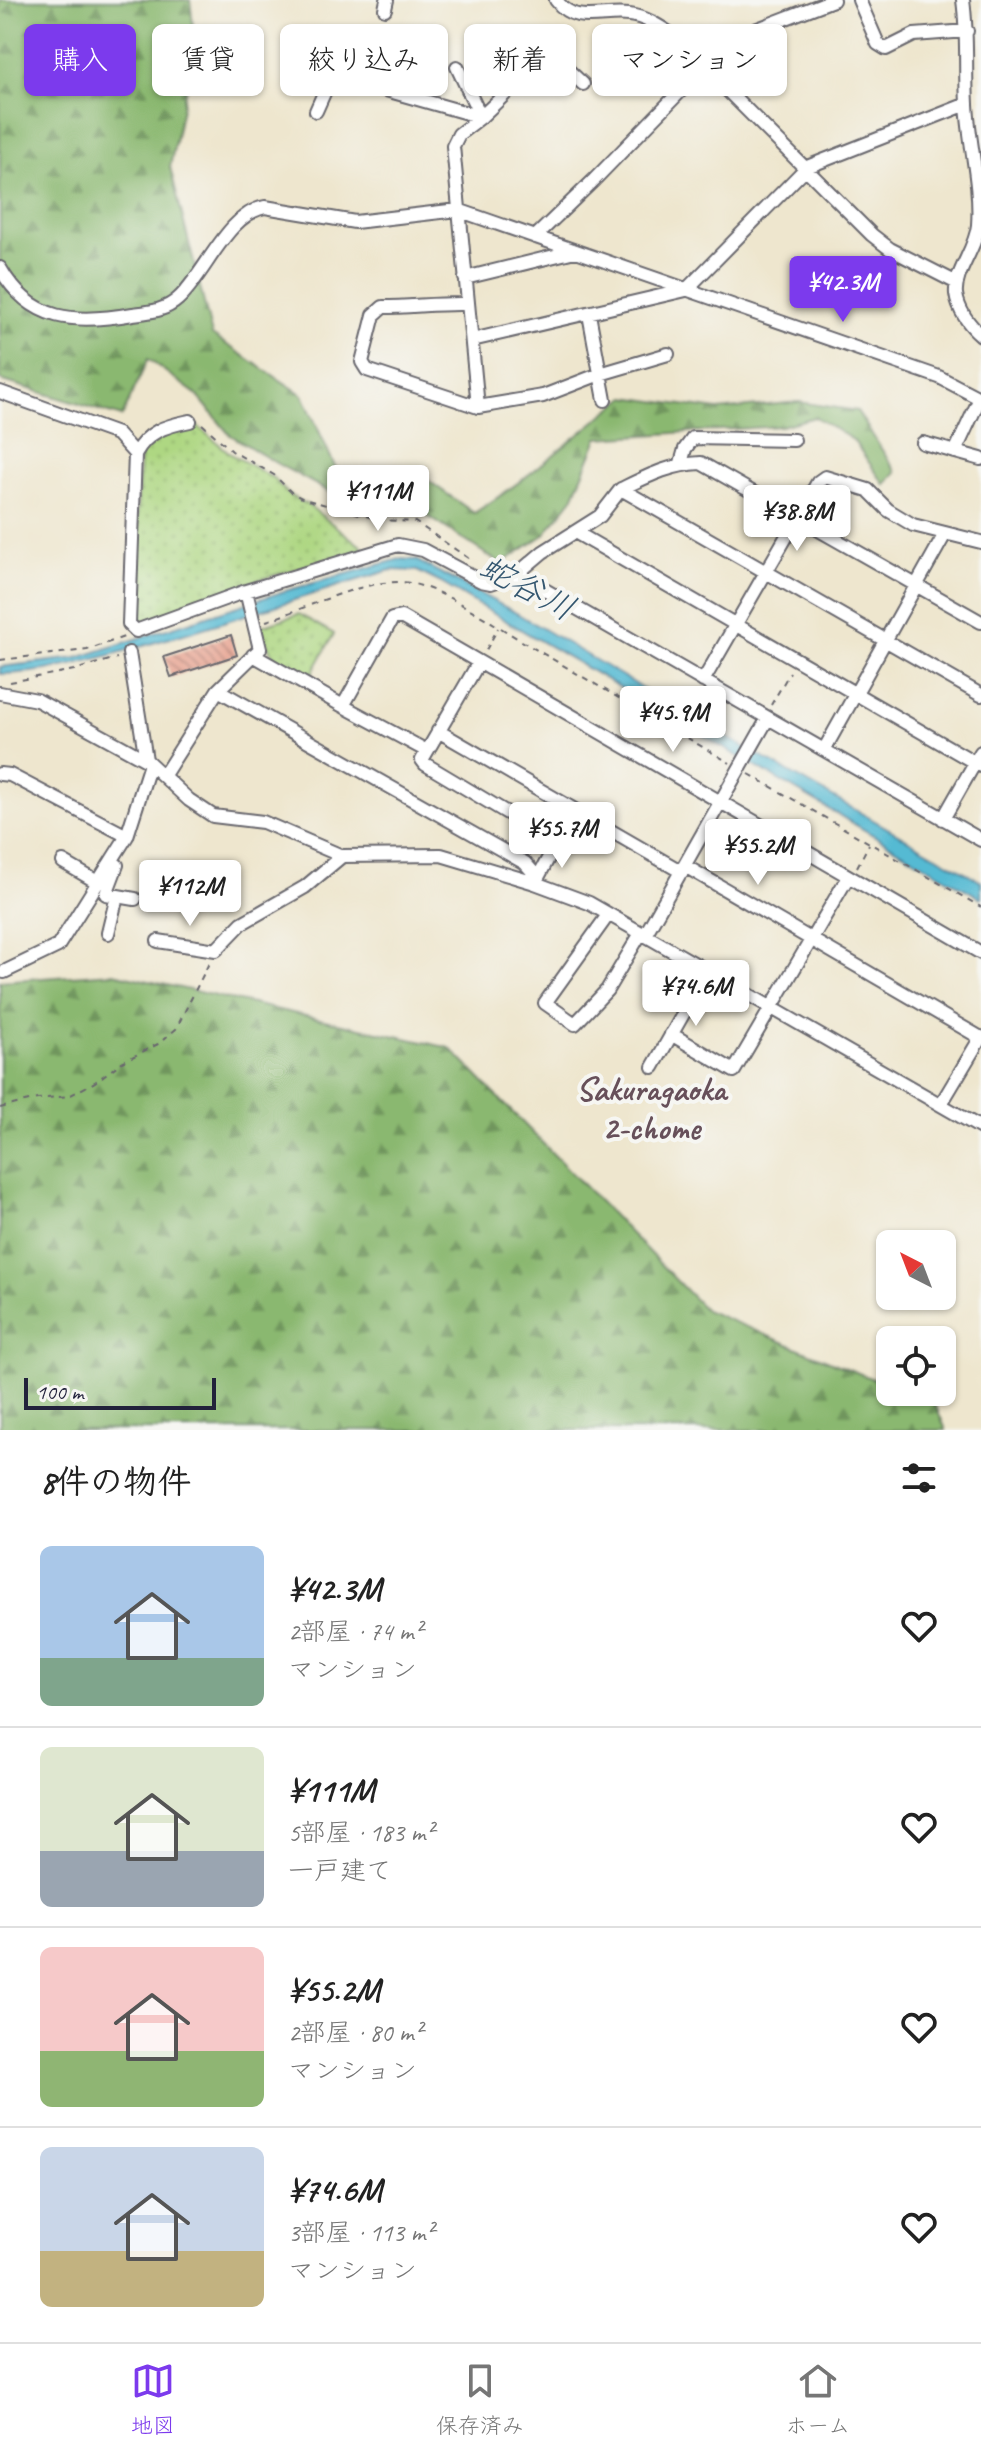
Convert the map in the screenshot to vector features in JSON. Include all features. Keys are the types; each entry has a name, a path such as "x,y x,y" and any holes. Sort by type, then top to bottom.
{"street":[{"path":"556,0 568,12 587,18 626,14 654,24"},
{"path":"771,24 833,0"},
{"path":"859,0 878,44 886,49 914,35 967,31"},
{"path":"963,0 967,31 967,104 978,226 973,250 957,283 956,296 962,312 981,335"},
{"path":"968,57 981,49"},
{"path":"478,407 453,146 459,134 549,52 583,84"},
{"path":"457,67 481,117"},
{"path":"316,111 324,96"},
{"path":"406,96 481,117"},
{"path":"535,237 675,96"},
{"path":"735,96 872,235 890,249 957,283"},
{"path":"472,340 686,290 807,167 967,104"},
{"path":"0,268 11,288 28,304 65,317 94,321 171,306 229,233 256,209 265,207 355,222 458,210 939,377 981,399 955,452"},
{"path":"465,278 575,251"},
{"path":"467,304 383,307 374,315 362,362 367,370 478,407 543,396 600,374 668,354"},
{"path":"589,314 605,400"},
{"path":"0,392 117,434 135,454"},
{"path":"190,421 151,433 135,454 129,624 136,631 398,545 423,550 481,581 491,583 517,574 543,552 600,516 621,489 681,463 701,463 981,622"},
{"path":"681,463 685,449 693,438 794,440"},
{"path":"923,443 981,459"},
{"path":"703,681 797,517 818,482 825,477 868,490 900,519 981,542"},
{"path":"621,489 981,695"},
{"path":"575,532 855,694 979,760 943,819"},
{"path":"824,750 945,534"},
{"path":"517,574 981,840"},
{"path":"164,775 218,690 260,649 246,594"},
{"path":"343,706 392,619 401,617 981,953"},
{"path":"130,654 148,762 126,840 106,894 135,899"},
{"path":"253,655 427,751"},
{"path":"479,662 422,760 556,842"},
{"path":"218,690 525,863 532,871 535,883"},
{"path":"0,693 37,700 148,762 189,800 213,816 263,822 342,856 441,855 589,903 981,1128"},
{"path":"608,915 545,1003 575,1024 607,990 684,869 742,768 767,717"},
{"path":"438,731 574,810 813,940 981,1038 941,1104"},
{"path":"0,774 10,775 126,840"},
{"path":"535,883 574,810"},
{"path":"4,972 58,946 126,840"},
{"path":"158,941 216,950 242,923 305,887 342,856"},
{"path":"63,862 99,883"},
{"path":"671,1034 734,1071 849,877"},
{"path":"108,933 117,896"},
{"path":"653,1067 707,972"}],"path":[{"path":"190,421 197,421 209,428 232,451 274,475 292,493 381,520 415,522 476,564"},
{"path":"252,620 356,590 397,582 416,583 499,627 981,907"},
{"path":"479,662 499,627"},
{"path":"0,660 87,650 127,635 133,628"},
{"path":"0,687 12,680 74,670 130,654"},
{"path":"767,717 797,660"},
{"path":"849,877 870,843"},
{"path":"0,1108 37,1099 69,1096 122,1062 158,1044 181,1021 216,950"}],"green space":[{"path":"0,0 190,0 193,24 152,24 152,96 184,96 170,167 212,335 303,395 335,467 347,476 412,469 474,513 533,472 626,397 718,410 799,402 857,411 896,472 885,485 853,440 815,417 781,426 598,438 573,498 544,535 501,564 426,515 346,501 274,462 229,434 197,395 148,359 122,417 0,380"},
{"path":"196,425 231,454 273,478 288,494 308,505 365,549 258,580 140,623 133,617 140,452 158,436"},
{"path":"299,614 334,634 309,679 277,660 261,626"},
{"path":"113,973 450,1048 705,1310 876,1380 876,1406 936,1406 946,1430 0,1430 0,981"}],"water":[{"path":"400,559 416,560 513,611 691,717 981,881 981,898 417,571 391,570 83,662 34,672 0,674 0,667 77,658 285,591"}],"building":[{"path":"231,635 237,655 171,677 164,657"}],"district":[{"name":"Sakuragaoka 2-chome","path":"651,1108"}],"water label":[{"name":"蛇谷川","path":"528,587"}]}
